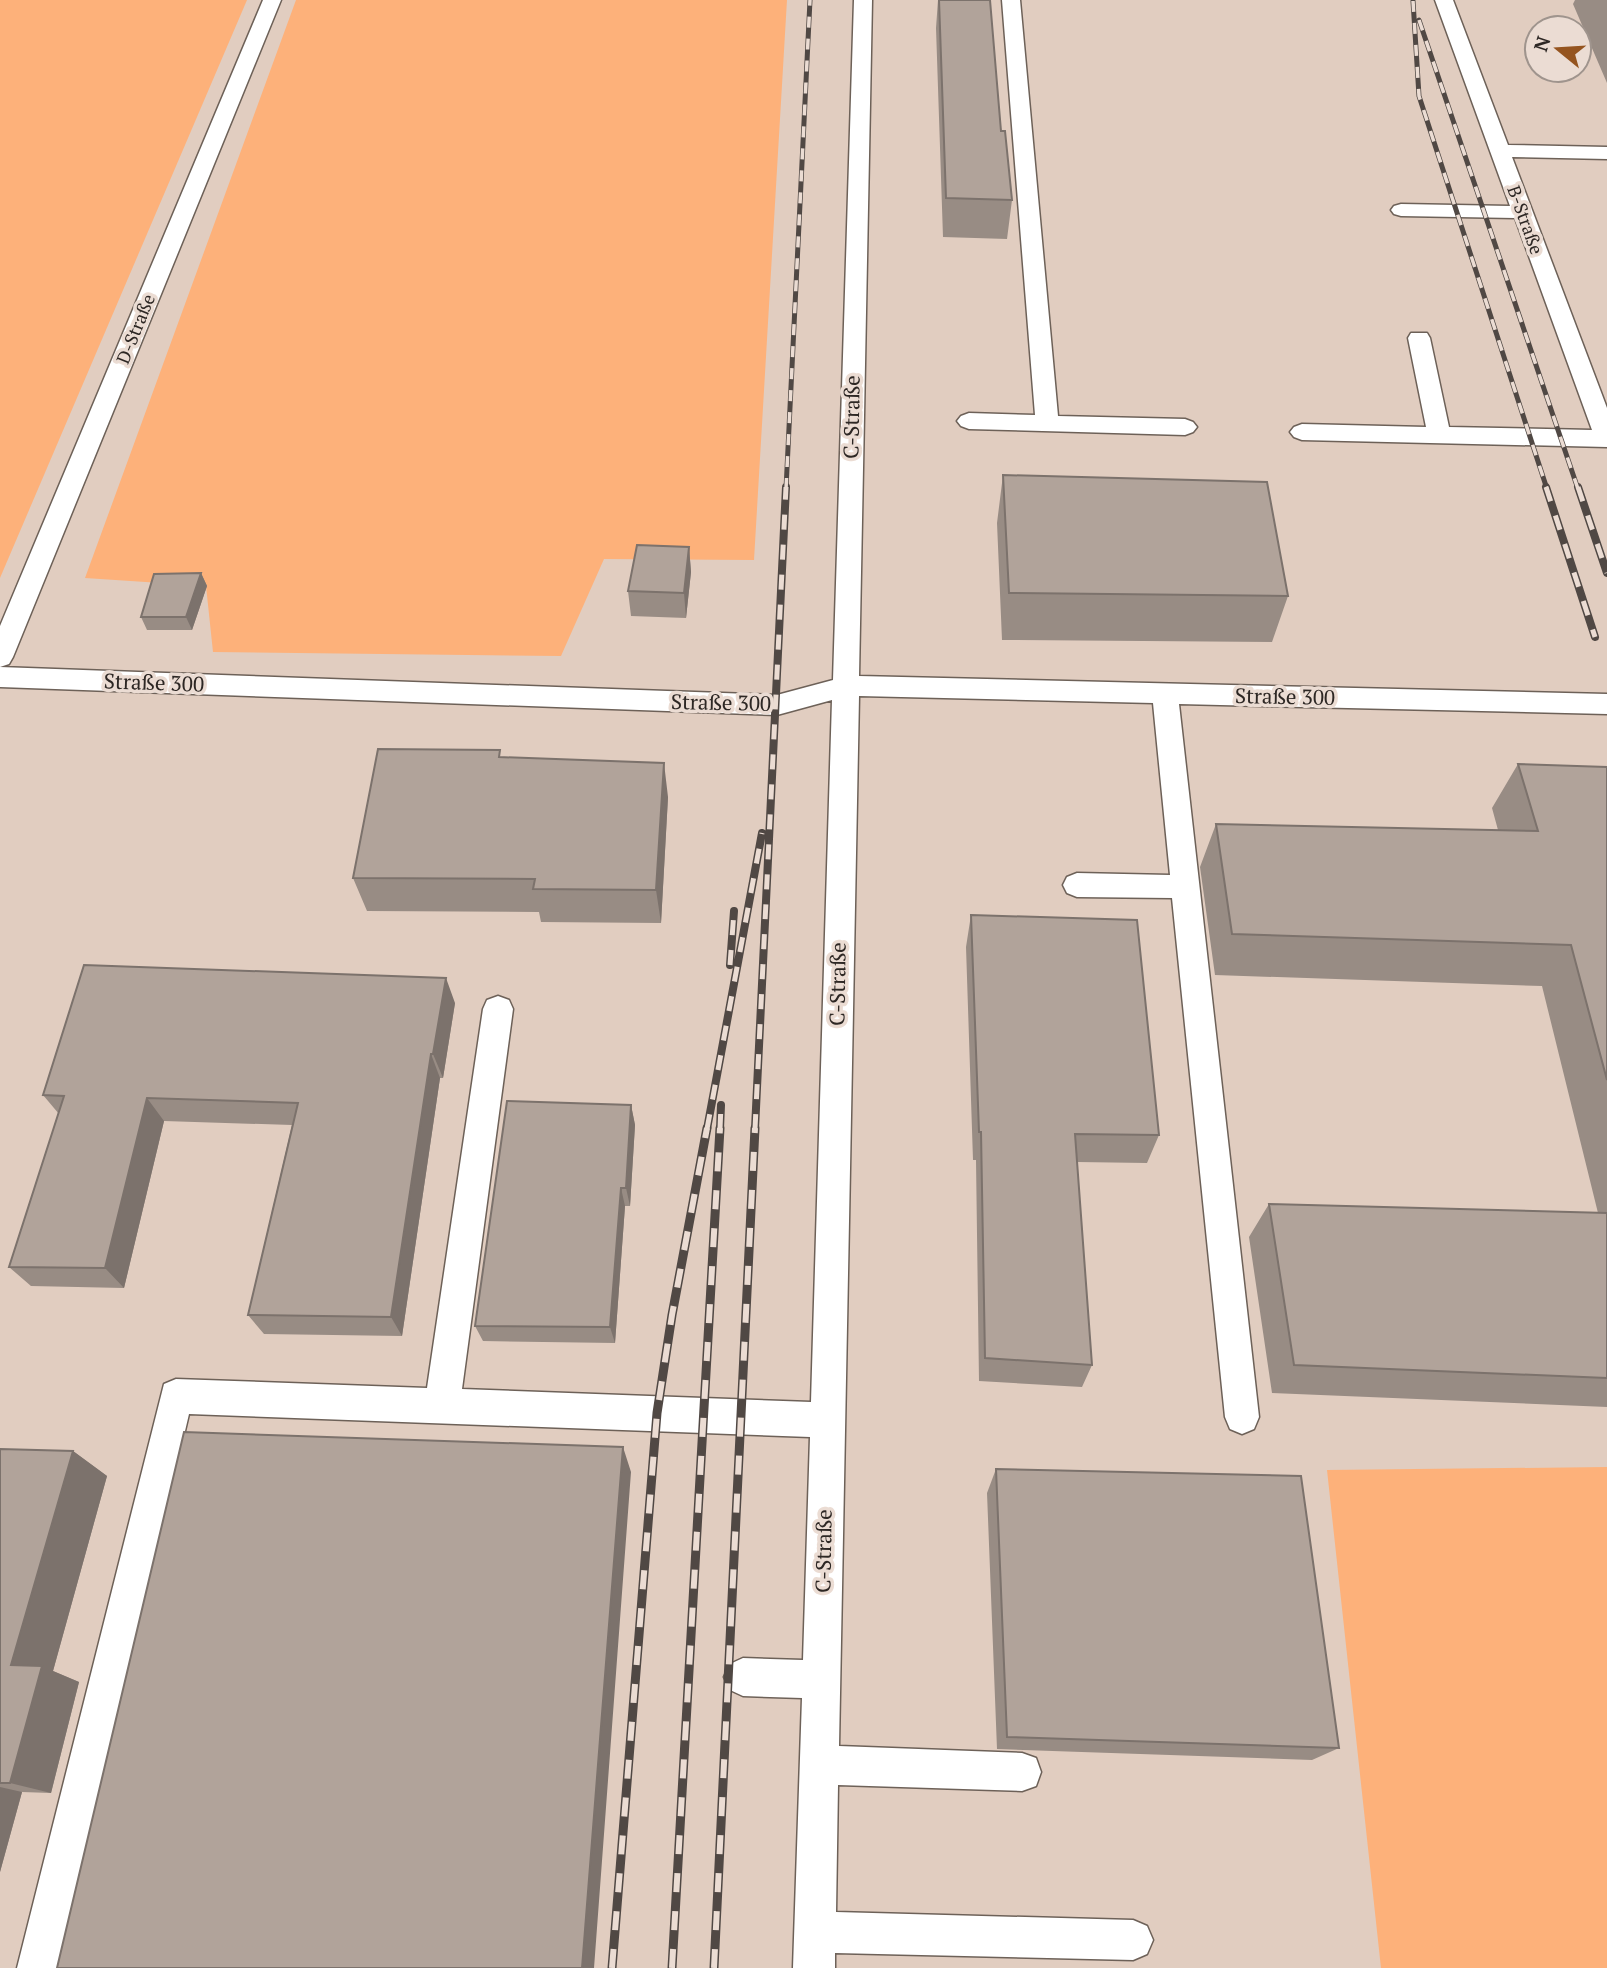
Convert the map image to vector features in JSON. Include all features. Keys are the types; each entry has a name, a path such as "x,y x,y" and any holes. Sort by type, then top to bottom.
{"lane":[{"name":"D-Straße","path":"0,657 272,0"},
{"name":"C-Straße","path":"815,1950 863,0"},
{"path":"1011,0 1047,423"},
{"name":"B-Straße","path":"1444,0 1607,438"},
{"path":"1500,151 1607,153"},
{"path":"1401,210 1522,212"},
{"path":"1419,338 1439,434"},
{"path":"969,421 1185,426"},
{"path":"1302,432 1607,438"},
{"name":"Straße 300","path":"0,677 777,705 846,686 1607,704"},
{"path":"1165,694 1242,1417"},
{"path":"1077,885 1186,887"},
{"path":"442,1406 498,1009"},
{"path":"38,1968 176,1396 828,1420"},
{"path":"743,1677 821,1680"},
{"path":"819,1765 1022,1772"},
{"path":"815,1950 1133,1940"}],"shaded area":[{"path":"0,0 1607,0 1607,1968 0,1968"},
{"path":"0,0 247,0 0,578"},
{"path":"296,0 787,0 754,560 604,559 561,656 213,652 206,586 85,578"},
{"path":"1607,1467 1607,1968 1381,1968 1327,1470"}],"building":[{"path":"939,0 990,0 1001,131 1005,131 1012,200 946,198"},
{"path":"1003,475 1267,482 1288,596 1009,593"},
{"path":"637,545 689,547 684,593 628,591"},
{"path":"201,573 186,617 141,617 154,574"},
{"path":"378,749 500,750 499,757 664,763 656,890 533,889 535,879 353,878"},
{"path":"1518,764 1607,767 1607,1080 1571,945 1232,934 1216,824 1538,831"},
{"path":"971,915 1137,920 1159,1135 1075,1134 1092,1365 985,1358 981,1132"},
{"path":"84,965 446,978 431,1054 391,1317 248,1315 298,1103 147,1098 105,1268 9,1267 64,1096 43,1095"},
{"path":"507,1101 631,1105 626,1188 621,1188 610,1327 475,1326"},
{"path":"1269,1204 1607,1213 1607,1378 1294,1365"},
{"path":"184,1432 623,1447 582,1968 57,1968"},
{"path":"0,1449 73,1451 11,1665 42,1666 10,1783 0,1783"},
{"path":"996,1469 1301,1476 1339,1748 1007,1737"}],"railway":[{"path":"786,489 810,0"},
{"path":"1413,1 1419,96 1547,489"},
{"path":"1419,20 1578,489"},
{"path":"755,1129 786,487"},
{"path":"1546,487 1595,637"},
{"path":"1578,487 1607,573"},
{"path":"707,1129 762,833"},
{"path":"730,965 734,911"},
{"path":"720,1129 721,1105"},
{"path":"612,1968 657,1413 672,1315 707,1128"},
{"path":"672,1968 720,1128"},
{"path":"714,1968 755,1128"}]}
